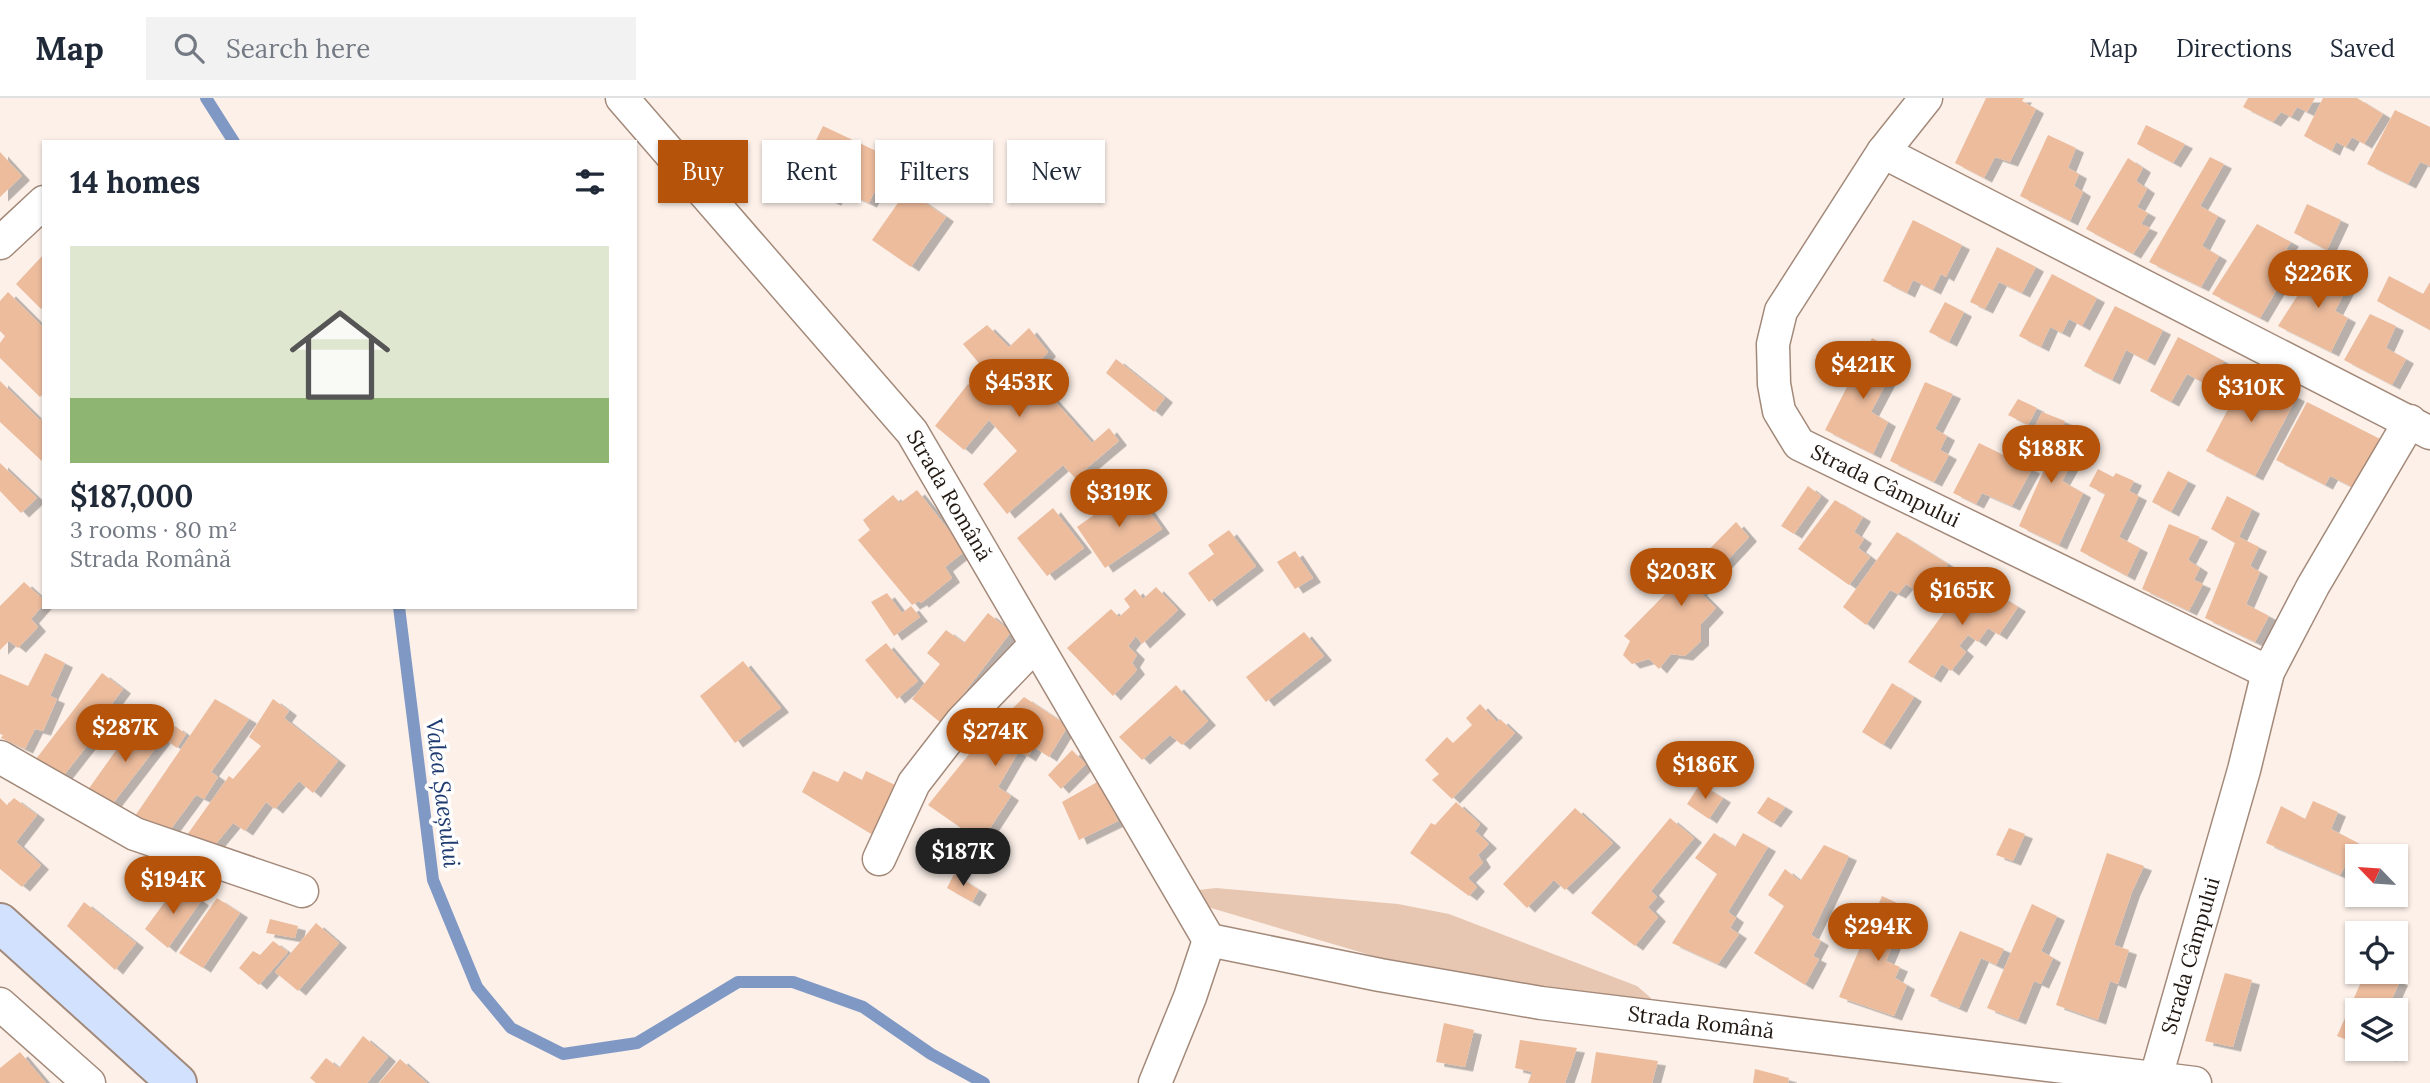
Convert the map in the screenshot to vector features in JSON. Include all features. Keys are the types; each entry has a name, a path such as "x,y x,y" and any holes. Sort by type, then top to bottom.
{"main road":[{"path":"0,923 177,1083"}],"street":[{"name":"Strada Română","path":"622,98 912,432 1209,940 1380,975 1541,1003 2195,1083"},
{"name":"Strada Câmpului","path":"1926,98 1883,152 1781,311 1773,344 1774,383 1779,411 1799,444 2268,672"},
{"name":"Strada Câmpului","path":"1883,152 2420,427 2313,586 2268,672 2244,770 2156,1077"},
{"path":"0,243 42,204"},
{"path":"879,859 914,783 962,720 1035,645"},
{"path":"0,757 135,834 302,891"},
{"path":"1155,1083 1190,997 1209,940"},
{"path":"0,1004 89,1083"}],"shaded area":[{"path":"1216,888 1398,904 1449,914 1637,986 1651,998 1646,1006 1414,968 1211,908 1196,900 1193,895 1198,890"}],"building":[{"path":"1986,98 2024,98 2022,101 2036,109 2010,162 1995,157 1984,178 1955,163"},
{"path":"2248,98 2315,98 2307,112 2297,107 2291,117 2281,112 2273,122 2243,107"},
{"path":"2323,98 2357,98 2383,114 2364,144 2352,137 2346,147 2336,142 2332,151 2304,136"},
{"path":"2395,110 2430,127 2430,166 2420,162 2408,184 2367,164"},
{"path":"2146,125 2185,144 2173,163 2137,144"},
{"path":"823,126 853,140 816,140"},
{"path":"2048,135 2076,148 2068,168 2079,174 2074,186 2083,192 2070,221 2020,196"},
{"path":"861,144 875,150 875,191 869,203 861,199"},
{"path":"0,152 22,176 0,197"},
{"path":"2210,157 2224,164 2200,206 2218,216 2202,246 2219,256 2201,287 2149,262"},
{"path":"2128,158 2143,168 2136,181 2147,189 2137,207 2148,213 2141,224 2150,228 2133,254 2086,229"},
{"path":"898,203 926,203 946,217 911,267 872,240"},
{"path":"2307,204 2341,220 2327,250 2294,233"},
{"path":"1913,220 1962,245 1946,277 1941,274 1933,290 1913,280 1907,293 1883,281"},
{"path":"2257,224 2291,242 2286,249 2297,256 2260,318 2212,294"},
{"path":"1997,247 2036,267 2022,293 1999,282 1985,309 1970,302"},
{"path":"42,256 42,308 16,284"},
{"path":"2317,265 2350,282 2335,311 2348,318 2331,352 2278,326"},
{"path":"2052,274 2097,298 2082,326 2069,319 2062,333 2050,327 2041,347 2019,336"},
{"path":"2389,276 2423,294 2430,282 2430,330 2377,301"},
{"path":"8,292 42,326 40,397 0,358 0,343 5,336 0,331 0,301"},
{"path":"1945,302 1964,312 1949,342 1929,332"},
{"path":"2115,306 2163,330 2147,361 2126,350 2112,380 2084,366"},
{"path":"2370,314 2396,326 2386,348 2406,359 2392,385 2344,360"},
{"path":"987,325 1009,347 1029,328 1048,352 1030,373 1092,443 1109,428 1119,441 1075,478 1063,465 1007,514 983,484 1017,451 989,420 964,450 935,426 968,384 975,389 987,373 963,344"},
{"path":"2178,337 2224,361 2210,386 2187,374 2171,402 2150,391"},
{"path":"1872,338 1893,349 1880,373 1889,378 1871,412 1888,422 1873,454 1825,430"},
{"path":"1116,359 1165,398 1154,412 1106,373"},
{"path":"2248,371 2297,397 2255,476 2206,451"},
{"path":"0,381 40,420 42,418 42,461 0,422"},
{"path":"1925,382 1953,394 1935,429 1947,436 1940,450 1949,455 1934,482 1890,461"},
{"path":"2018,399 2037,408 2028,425 2008,415"},
{"path":"2307,402 2380,439 2354,488 2330,476 2325,485 2276,460"},
{"path":"2042,412 2065,421 2055,445 2076,456 2062,481 2083,493 2059,545 2019,526 2051,454 2028,440"},
{"path":"1979,443 2032,469 2012,506 1982,493 1976,504 1953,493"},
{"path":"0,463 37,498 21,513 0,491"},
{"path":"2098,469 2113,477 2116,473 2134,481 2129,491 2139,496 2119,537 2140,548 2127,576 2080,551 2105,494 2089,486"},
{"path":"2168,471 2188,481 2171,512 2152,502"},
{"path":"1808,486 1821,496 1794,534 1781,526"},
{"path":"917,490 965,551 945,567 952,578 921,603 919,601 912,605 858,540 870,530 863,520 893,495 900,503"},
{"path":"1137,494 1162,529 1105,568 1077,527 1116,499 1121,505"},
{"path":"2227,496 2252,509 2239,537 2259,547 2250,566 2260,572 2246,604 2269,616 2255,642 2205,618 2235,543 2211,529"},
{"path":"1835,500 1863,517 1854,532 1864,539 1858,548 1870,557 1849,585 1798,549"},
{"path":"1053,508 1084,548 1047,576 1017,538"},
{"path":"1736,522 1749,537 1699,591 1716,608 1701,624 1701,641 1685,656 1671,654 1659,669 1649,659 1632,664 1623,655 1630,641 1624,636"},
{"path":"2169,524 2200,537 2188,560 2200,568 2194,580 2203,584 2189,611 2142,589"},
{"path":"1229,530 1256,566 1209,602 1188,573 1214,554 1208,545"},
{"path":"1897,532 1948,564 1926,598 1906,584 1898,594 1890,590 1866,625 1843,607"},
{"path":"1295,551 1313,578 1295,589 1277,562"},
{"path":"1970,577 2018,607 1999,635 1988,628 1978,642 1968,635 1959,646 1966,652 1951,671 1942,664 1933,678 1908,662"},
{"path":"24,582 42,598 42,606 31,619 38,627 18,648 9,641 0,650 0,606"},
{"path":"1156,587 1178,610 1142,644 1136,636 1128,646 1137,655 1132,663 1137,670 1113,696 1067,648 1111,609 1119,617 1130,607 1124,599 1135,589 1143,599"},
{"path":"887,593 902,613 911,606 920,617 894,636 871,602"},
{"path":"988,613 1011,632 941,723 912,699 940,664 927,653 946,630 964,643"},
{"path":"1304,632 1324,656 1266,702 1246,677"},
{"path":"886,643 918,681 897,699 865,660"},
{"path":"45,653 65,663 50,696 57,699 43,731 35,729 25,749 1,738 0,674 28,686"},
{"path":"743,661 781,708 735,743 700,696"},
{"path":"102,673 123,689 85,740 90,742 61,779 36,759"},
{"path":"1892,683 1914,697 1883,745 1862,732"},
{"path":"1176,685 1208,721 1182,745 1170,735 1142,760 1119,737"},
{"path":"1024,697 1068,726 1049,757 1034,747 1028,757 1019,751 998,787 1011,796 981,842 928,805 978,743"},
{"path":"215,699 249,719 211,772 218,777 204,799 196,795 165,837 135,816"},
{"path":"273,699 289,711 284,718 338,761 313,793 299,781 275,809 266,802 245,831 233,823 209,852 187,835 229,776 233,779 261,746 249,737"},
{"path":"1480,704 1497,722 1500,719 1515,733 1452,799 1432,780 1439,774 1425,760 1447,737 1453,743 1472,725 1466,718"},
{"path":"139,718 165,736 107,811 85,794"},
{"path":"175,726 186,734 177,748 166,740"},
{"path":"1072,750 1086,764 1061,789 1048,775"},
{"path":"813,771 838,782 844,771 862,780 866,771 897,786 873,835 802,792"},
{"path":"1099,781 1118,821 1079,840 1062,802"},
{"path":"1700,784 1723,798 1709,819 1687,804"},
{"path":"1768,797 1785,807 1773,823 1757,813"},
{"path":"0,798 7,805 14,798 37,815 16,842 41,865 22,887 0,869"},
{"path":"2313,801 2338,812 2331,829 2358,843 2345,844 2345,866 2340,875 2266,843 2281,806 2305,819"},
{"path":"1456,802 1480,824 1475,831 1489,844 1478,855 1483,863 1468,878 1477,887 1469,896 1410,853 1431,823 1435,825"},
{"path":"1575,808 1613,843 1565,890 1554,880 1527,908 1503,884"},
{"path":"1670,818 1694,838 1651,891 1657,897 1648,907 1658,917 1635,946 1591,913"},
{"path":"2009,828 2025,834 2013,861 1996,855"},
{"path":"1714,833 1735,847 1743,833 1768,847 1728,912 1736,918 1730,928 1739,934 1718,964 1672,943 1717,874 1695,858"},
{"path":"1824,845 1849,856 1811,935 1821,941 1813,956 1819,959 1805,985 1754,953 1784,906 1768,895 1785,869 1800,881"},
{"path":"2107,853 2144,866 2114,945 2129,950 2118,984 2110,981 2098,1020 2056,1005"},
{"path":"954,874 979,890 972,902 947,888"},
{"path":"178,884 201,901 168,948 145,929"},
{"path":"1882,896 1908,908 1886,961 1900,967 1895,978 1907,985 1894,1016 1839,997"},
{"path":"217,898 240,913 203,968 179,953"},
{"path":"84,902 136,943 115,970 67,926"},
{"path":"2032,904 2057,916 2041,951 2053,958 2041,984 2034,981 2018,1020 1987,1008"},
{"path":"270,919 298,926 295,938 266,933"},
{"path":"316,923 339,943 298,991 275,972"},
{"path":"1960,931 2004,949 1996,965 1981,958 1959,1008 1930,996"},
{"path":"273,941 288,952 259,985 239,968 253,951 260,955"},
{"path":"2225,973 2252,980 2233,1047 2205,1041"},
{"path":"2360,984 2399,984 2392,998 2354,998"},
{"path":"2345,1018 2345,1039 2337,1036"},
{"path":"1444,1023 1474,1030 1465,1067 1436,1062"},
{"path":"363,1036 388,1057 367,1083 316,1083 310,1078 326,1058 339,1068"},
{"path":"1520,1040 1577,1048 1565,1083 1528,1083 1532,1072 1515,1068"},
{"path":"20,1052 46,1083 0,1083 0,1068"},
{"path":"1596,1052 1658,1061 1652,1083 1591,1083"},
{"path":"400,1059 427,1083 379,1083"},
{"path":"1755,1069 1789,1078 1788,1083 1753,1083"}],"waterway":[{"name":"Valea Șaeșului","path":"206,98 233,140"},
{"name":"Valea Șaeșului","path":"399,609 433,880 477,987 511,1028 563,1054 637,1043 738,982 793,982 863,1007 931,1054 984,1083"}]}
